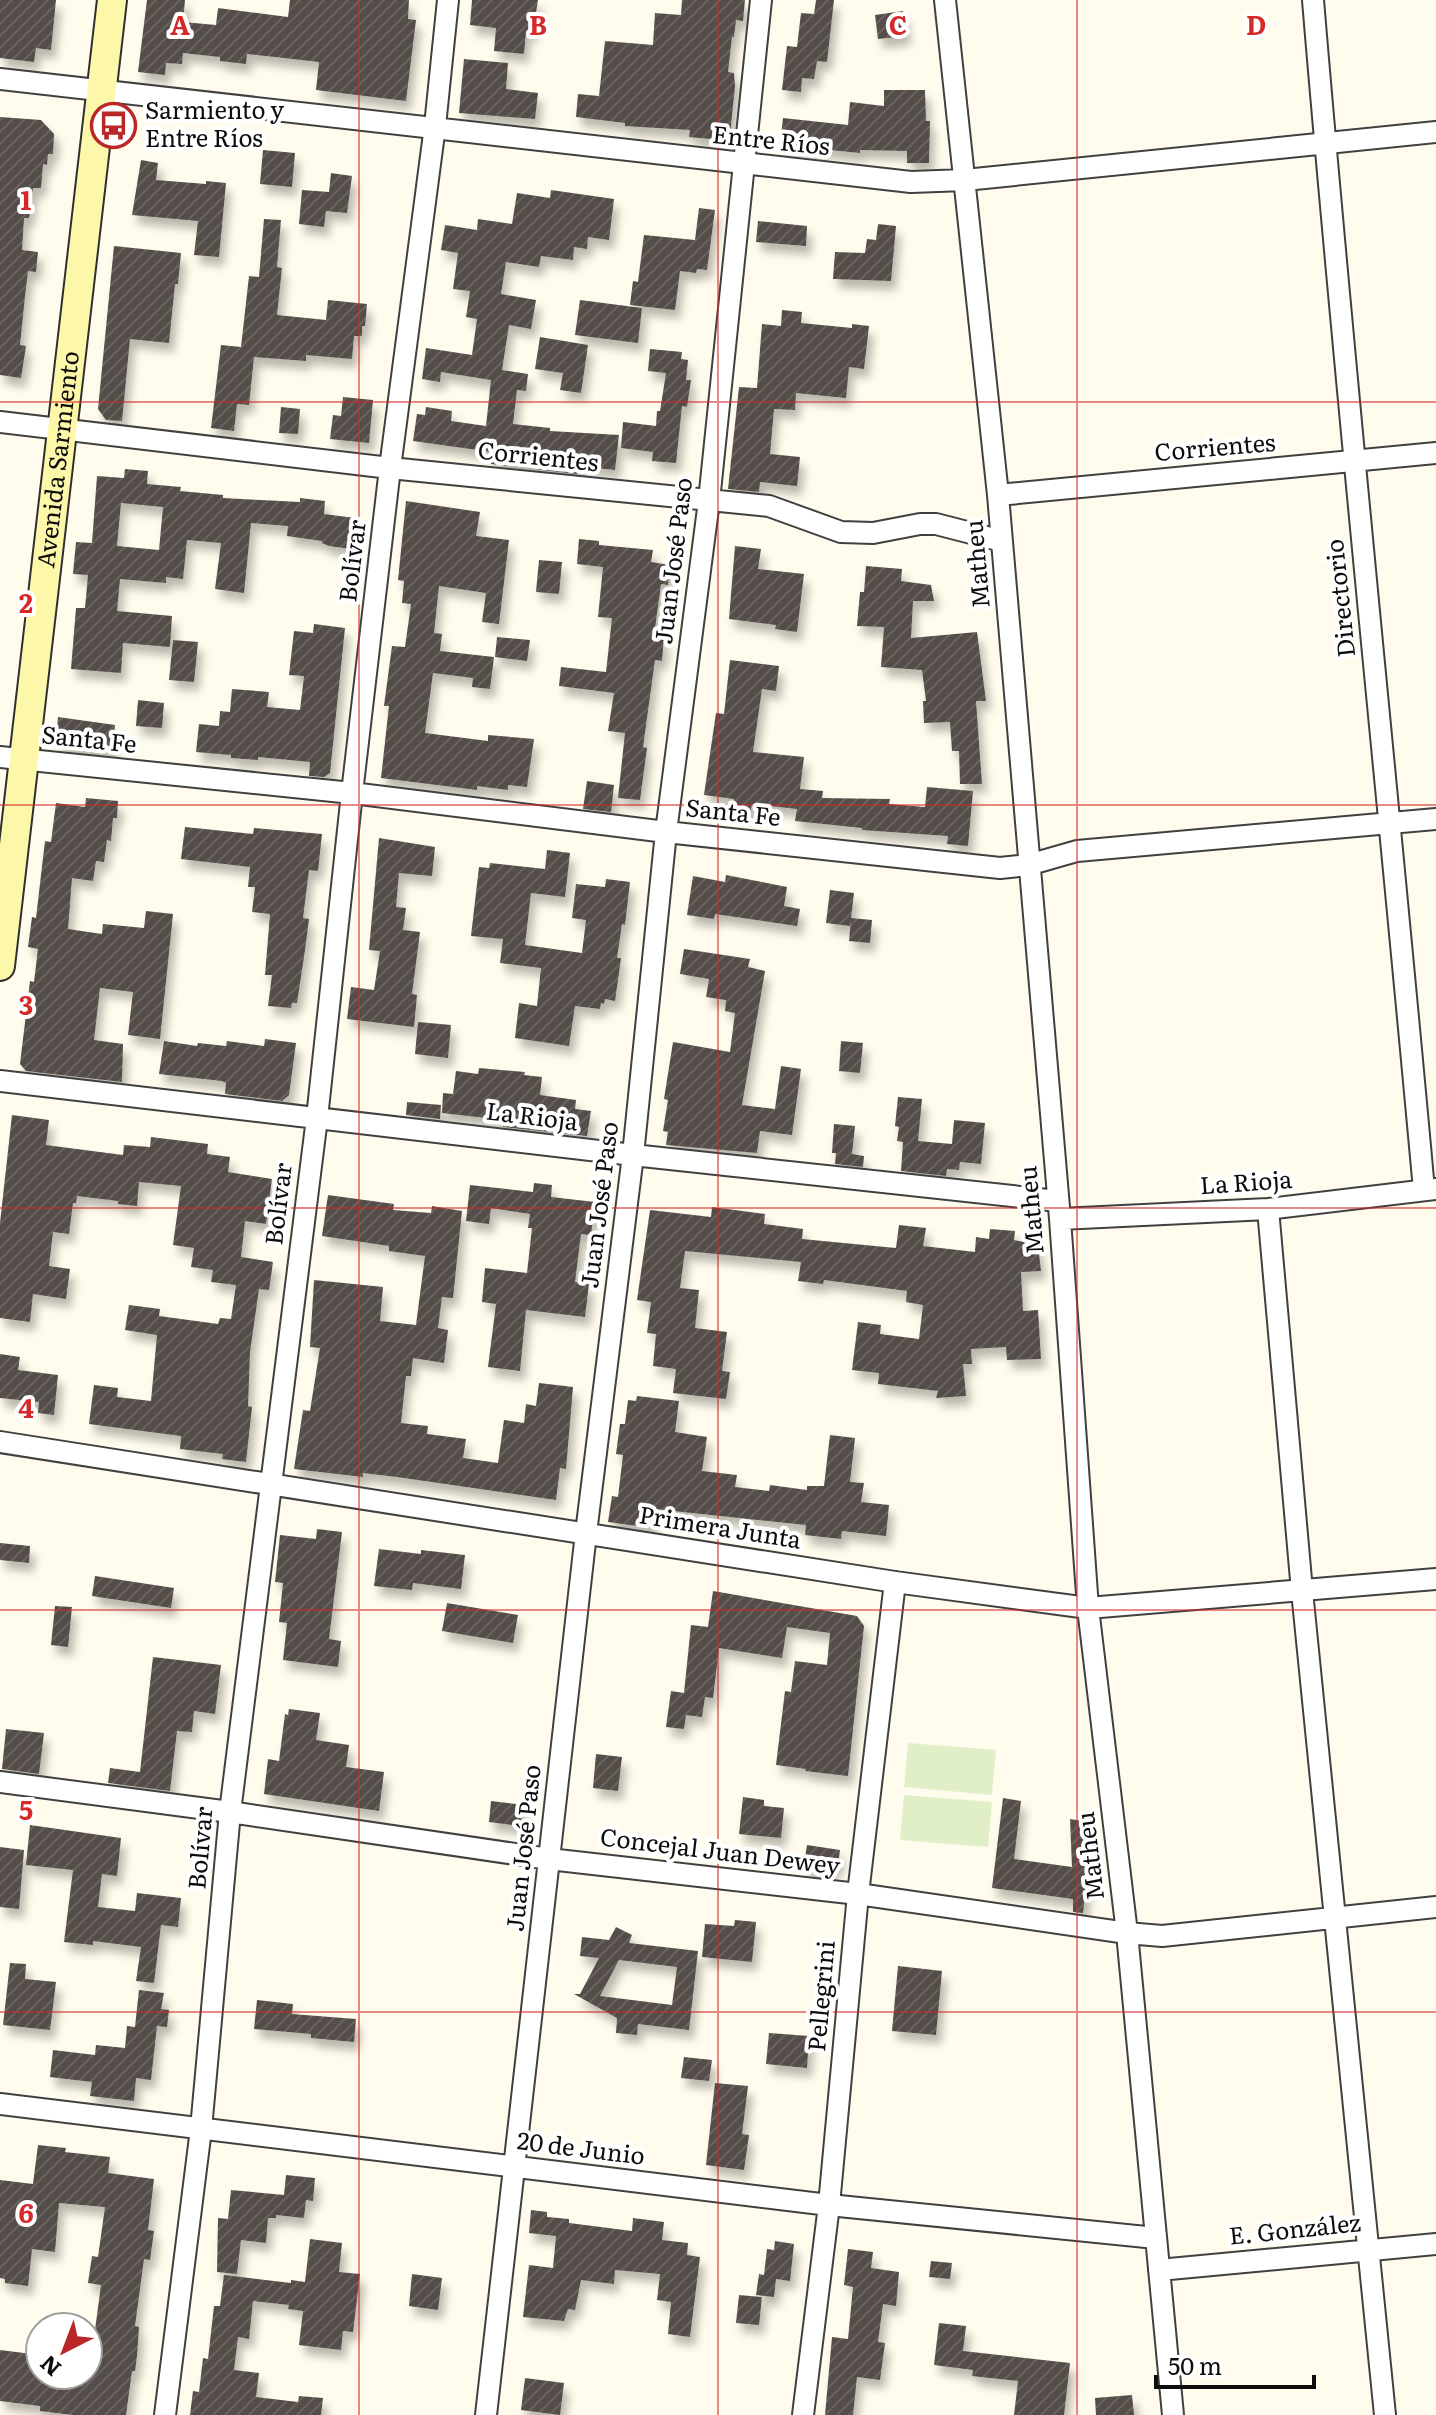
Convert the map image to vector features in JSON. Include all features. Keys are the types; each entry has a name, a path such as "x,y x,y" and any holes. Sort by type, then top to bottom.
{"main road":[{"name":"Avenida Sarmiento","path":"0,966 12,758 63,430 112,0"}],"street":[{"name":"Bolívar","path":"165,2415 201,2129 230,1812 317,1118 390,468 435,126 448,0"},
{"name":"Juan José Paso","path":"486,2415 586,1533 633,1155 666,832 709,501 761,0"},
{"name":"Matheu","path":"945,0 998,495 1059,1210 1088,1608 1127,1933 1173,2415"},
{"name":"Directorio","path":"1313,0 1353,461 1430,1189"},
{"name":"Entre Ríos","path":"0,79 911,182 965,180 1436,132"},
{"name":"Corrientes","path":"0,422 390,468 769,506 841,532 873,533 936,524 1002,541"},
{"name":"Corrientes","path":"998,495 1436,453"},
{"name":"Santa Fe","path":"12,758 352,793 666,832 1000,868 1028,865 1077,851 1436,819"},
{"name":"La Rioja","path":"0,1081 633,1155 1059,1210 1268,1209 1430,1189"},
{"path":"1268,1209 1302,1591 1385,2415"},
{"name":"Primera Junta","path":"0,1442 895,1582 1088,1608 1436,1579"},
{"name":"Pellegrini","path":"803,2415 829,2205 858,1894 895,1582"},
{"name":"Concejal Juan Dewey","path":"0,1782 549,1859 858,1894 1127,1933 1162,1936 1436,1907"},
{"name":"20 de Junio","path":"0,2104 829,2205 1156,2238"},
{"name":"E. González","path":"1159,2270 1436,2244"}],"green space":[{"path":"908,1743 996,1750 992,1795 904,1787"},
{"path":"904,1795 992,1802 988,1847 900,1840"}],"building":[{"path":"0,0 56,0 51,50 36,48 34,62 0,58"},
{"path":"147,0 185,0 183,22 216,25 218,8 288,17 290,0 409,0 408,19 416,20 406,101 316,90 319,62 284,58 247,54 246,64 220,61 220,57 183,53 182,64 166,63 165,75 138,72"},
{"path":"472,0 538,0 533,32 526,31 524,54 494,51 496,28 470,25"},
{"path":"682,0 745,0 743,21 736,20 728,72 734,73 735,86 730,135 721,140 689,137 690,130 625,126 625,123 576,117 578,94 599,96 605,41 653,45 655,13 681,15"},
{"path":"816,0 834,0 827,62 817,61 814,79 802,78 801,92 782,90 787,46 797,47 801,13 814,14"},
{"path":"903,11 906,36 878,39 875,15"},
{"path":"464,59 508,63 506,89 538,93 535,119 459,113"},
{"path":"884,90 925,90 926,121 930,121 929,163 907,163 907,151 860,150 860,153 780,145 783,118 848,125 850,102 884,106"},
{"path":"0,117 41,120 54,134 53,154 48,154 47,165 43,164 41,188 33,188 29,218 24,218 22,250 38,252 36,272 28,271 20,345 26,346 21,378 0,375"},
{"path":"263,150 295,153 292,187 260,184"},
{"path":"141,160 158,163 156,180 226,183 219,257 194,255 198,221 132,215"},
{"path":"331,173 352,176 347,213 326,211 324,227 299,224 302,190 329,192"},
{"path":"551,190 614,199 609,240 588,237 587,249 574,247 573,260 541,256 539,267 506,262 501,294 536,300 531,329 509,325 502,370 528,374 526,391 517,390 513,424 550,428 550,431 619,435 615,470 577,466 577,474 491,464 492,452 413,441 417,414 425,415 426,407 452,411 451,421 486,426 491,380 441,372 440,382 422,379 426,348 472,355 477,319 466,317 470,291 453,289 458,253 441,250 445,225 477,230 478,219 512,224 517,193 550,198"},
{"path":"699,208 715,210 707,270 697,269 696,273 680,271 675,310 630,305 633,281 638,282 644,235 695,240"},
{"path":"264,219 281,220 277,267 282,268 277,315 326,320 328,300 367,304 365,326 362,326 362,336 354,336 352,359 306,355 306,361 254,357 249,405 237,404 234,431 211,428 221,345 241,347 249,276 259,277"},
{"path":"758,221 807,226 806,246 756,242"},
{"path":"878,224 896,226 891,281 833,279 835,252 865,253 867,239 876,240"},
{"path":"114,246 181,253 169,343 130,339 122,421 106,420 98,409"},
{"path":"580,300 642,308 638,343 575,335"},
{"path":"782,310 802,312 801,323 852,328 852,324 869,326 864,369 849,367 846,398 796,393 795,410 774,409 770,454 800,457 797,486 760,482 759,492 728,489 739,387 757,388 762,324 781,326"},
{"path":"540,337 588,345 581,393 560,390 563,373 535,369"},
{"path":"650,349 682,352 681,359 688,360 686,380 691,380 687,407 682,406 676,463 652,461 653,452 621,448 623,422 656,426 666,373 648,371"},
{"path":"343,397 373,400 369,443 330,439 333,415 341,416"},
{"path":"281,407 300,409 298,434 279,433"},
{"path":"125,469 148,471 147,484 181,487 180,491 223,495 223,498 325,501 324,514 355,518 351,549 287,536 288,526 251,523 244,593 215,589 221,543 187,540 183,579 166,577 166,583 120,579 117,611 172,616 170,647 123,643 121,673 71,669 76,608 85,608 88,575 73,574 76,542 92,543 97,476 124,478","holes":["121,503 163,507 159,550 117,546"]},
{"path":"406,501 480,512 476,536 509,540 499,624 482,622 486,593 439,586 434,633 442,634 440,651 494,657 490,689 472,687 473,678 433,673 425,733 488,741 488,735 534,739 527,787 508,785 508,790 477,786 477,790 381,778 389,706 384,706 392,646 405,647 411,604 402,603 404,581 398,580"},
{"path":"579,539 599,541 599,545 653,550 651,562 670,565 668,585 661,584 654,636 664,637 662,661 655,660 643,747 647,748 640,800 618,798 625,733 608,731 614,693 559,686 561,667 606,672 612,618 598,617 603,567 577,564"},
{"path":"735,546 761,549 758,569 804,574 797,632 775,629 776,625 729,619"},
{"path":"539,560 562,562 559,594 536,592"},
{"path":"866,566 902,569 901,581 931,585 934,601 913,601 911,638 977,632 986,701 976,701 982,784 960,784 959,751 952,751 950,722 924,723 923,701 926,701 922,670 881,667 884,627 857,626"},
{"path":"314,624 345,628 330,773 324,777 309,776 310,762 231,758 231,755 196,752 199,724 219,726 220,711 230,712 232,689 269,692 267,707 300,710 304,676 289,675 294,631 313,633"},
{"path":"497,637 530,640 527,661 495,657"},
{"path":"173,640 198,642 194,682 169,680"},
{"path":"730,660 779,666 776,691 762,689 753,752 804,757 800,789 823,791 822,798 890,799 889,804 925,807 927,787 973,791 968,846 947,844 948,836 862,830 795,821 797,809 752,804 750,814 732,812 734,799 704,795 716,713 724,714"},
{"path":"138,700 164,703 162,728 136,726"},
{"path":"58,717 115,725 113,752 64,748 56,737"},
{"path":"587,781 614,785 611,812 583,809"},
{"path":"86,798 118,801 117,818 113,818 111,841 107,840 104,862 96,861 93,881 72,878 68,929 102,934 103,924 144,928 146,911 173,914 160,1039 128,1035 133,992 100,988 94,1040 123,1044 122,1082 26,1071 20,1064 30,981 34,982 38,949 28,947 32,917 36,918 45,841 51,842 56,803 85,807"},
{"path":"185,827 253,834 254,828 322,834 318,871 309,870 303,918 309,919 305,950 297,1003 292,1003 291,1008 268,1006 272,975 265,975 270,914 252,912 255,887 248,887 250,867 181,859"},
{"path":"379,838 435,847 432,876 399,873 396,907 406,908 403,930 420,932 412,994 417,995 414,1027 347,1019 351,987 374,990 380,951 369,950"},
{"path":"547,850 570,853 565,897 531,893 525,945 582,953 586,920 572,918 576,884 605,887 606,879 630,882 617,958 621,958 615,1001 605,999 600,1009 575,1006 569,1046 515,1038 519,1003 537,1006 541,968 500,963 503,939 471,936 479,867 489,868 490,863 545,869"},
{"path":"726,875 787,887 784,906 800,909 797,926 715,914 714,919 687,915 693,876 725,882"},
{"path":"830,890 854,893 851,918 872,920 870,943 849,941 851,919 850,926 826,923"},
{"path":"684,949 750,959 748,967 765,971 742,1105 775,1109 781,1066 801,1069 792,1135 760,1131 757,1153 666,1145 668,1132 663,1131 668,1100 664,1099 673,1042 730,1052 735,1013 725,1011 726,1000 706,997 709,979 680,974"},
{"path":"418,1022 451,1025 448,1058 415,1054"},
{"path":"265,1039 296,1043 289,1095 282,1101 225,1094 226,1083 222,1081 159,1074 164,1041 197,1046 198,1043 226,1046 227,1041 264,1046"},
{"path":"841,1041 863,1043 860,1073 839,1071"},
{"path":"479,1068 525,1072 524,1075 542,1077 540,1095 576,1100 575,1109 591,1111 587,1136 503,1127 504,1120 442,1113 443,1093 453,1094 456,1071 478,1074"},
{"path":"898,1097 922,1099 918,1141 952,1144 954,1120 985,1123 981,1164 960,1162 959,1170 947,1169 946,1176 901,1171 903,1142 897,1141 899,1127 895,1126"},
{"path":"407,1102 441,1105 440,1119 406,1115"},
{"path":"12,1115 49,1120 46,1145 123,1155 124,1145 150,1147 151,1137 208,1144 207,1154 230,1157 228,1172 272,1179 266,1224 245,1221 241,1257 273,1262 269,1290 259,1289 250,1352 248,1406 252,1407 246,1462 222,1459 223,1454 180,1449 181,1436 89,1424 94,1385 118,1388 117,1397 151,1401 157,1335 125,1330 129,1305 160,1309 159,1316 218,1324 220,1318 231,1319 236,1285 211,1282 213,1270 191,1267 194,1248 173,1245 181,1186 139,1182 137,1206 77,1196 76,1203 73,1203 69,1234 53,1232 49,1266 70,1269 66,1299 33,1294 30,1322 0,1318 0,1223"},
{"path":"834,1124 855,1126 852,1154 864,1156 863,1167 835,1164 836,1153 832,1153"},
{"path":"534,1183 552,1185 551,1197 595,1202 591,1235 581,1234 575,1282 589,1284 585,1317 526,1310 520,1371 488,1367 496,1304 482,1302 485,1268 527,1273 532,1228 528,1228 530,1214 491,1208 489,1224 466,1221 470,1185 533,1192"},
{"path":"328,1195 394,1204 393,1210 431,1213 432,1206 462,1211 453,1298 442,1297 438,1328 448,1330 444,1363 413,1358 411,1376 406,1376 401,1423 428,1426 427,1434 466,1439 463,1458 498,1463 504,1420 524,1423 526,1404 536,1406 539,1383 573,1387 566,1469 560,1468 556,1500 397,1477 363,1473 363,1477 294,1469 303,1410 310,1411 320,1348 310,1347 314,1280 383,1287 380,1321 416,1325 425,1256 389,1251 389,1246 322,1236"},
{"path":"712,1207 765,1214 764,1224 803,1229 802,1239 896,1248 899,1225 926,1228 923,1246 975,1252 976,1237 989,1239 990,1229 1015,1231 1014,1240 1038,1245 1041,1271 1021,1272 1023,1311 1038,1310 1041,1359 1007,1360 1006,1347 971,1349 972,1364 963,1364 966,1396 936,1398 938,1391 878,1384 879,1373 852,1370 858,1322 881,1325 880,1334 919,1339 923,1305 906,1302 907,1291 824,1280 823,1284 798,1281 801,1262 685,1251 680,1288 699,1290 695,1328 727,1332 722,1371 730,1372 726,1399 673,1393 676,1369 653,1366 656,1334 647,1333 651,1302 637,1300 650,1210 711,1217"},
{"path":"0,1354 20,1357 18,1370 58,1375 54,1415 38,1413 39,1402 0,1398"},
{"path":"637,1396 679,1401 675,1432 707,1437 702,1471 737,1475 735,1487 769,1491 770,1485 807,1490 807,1486 824,1486 830,1435 855,1438 850,1482 864,1483 861,1502 889,1505 886,1536 842,1531 841,1539 805,1535 806,1525 655,1509 652,1528 608,1522 612,1496 618,1497 623,1455 616,1454 620,1424 625,1424 628,1400 636,1401"},
{"path":"317,1529 342,1532 329,1639 341,1641 338,1667 283,1660 287,1623 279,1622 283,1583 275,1582 280,1535 316,1539"},
{"path":"0,1543 30,1546 29,1563 0,1560"},
{"path":"379,1549 465,1555 461,1589 413,1583 412,1590 374,1586"},
{"path":"95,1576 174,1588 171,1608 92,1596"},
{"path":"713,1591 857,1616 864,1626 848,1776 776,1765 785,1691 791,1692 795,1661 827,1665 830,1633 787,1627 782,1658 719,1648 713,1698 705,1697 702,1717 686,1715 684,1729 666,1727 671,1691 684,1693 691,1625 708,1627"},
{"path":"447,1603 518,1615 513,1643 442,1631"},
{"path":"55,1606 72,1607 68,1647 51,1645"},
{"path":"153,1657 221,1665 215,1714 194,1711 192,1732 177,1731 170,1791 108,1783 110,1768 140,1772"},
{"path":"289,1709 320,1713 316,1740 349,1745 346,1767 384,1772 379,1811 264,1794 268,1759 279,1761 285,1714 288,1715"},
{"path":"6,1729 44,1733 39,1774 2,1769"},
{"path":"596,1754 622,1757 618,1791 593,1788"},
{"path":"743,1797 764,1800 764,1806 784,1808 781,1838 739,1834"},
{"path":"1003,1798 1021,1801 1014,1859 1072,1867 1070,1819 1089,1822 1091,1847 1083,1913 1073,1912 1073,1899 992,1888"},
{"path":"491,1801 524,1805 521,1826 489,1822"},
{"path":"30,1825 121,1838 117,1876 102,1874 98,1907 135,1911 137,1893 181,1898 178,1927 161,1925 154,1983 136,1981 141,1947 93,1941 93,1945 64,1942 73,1870 26,1865"},
{"path":"807,1845 840,1850 838,1865 826,1874 803,1871"},
{"path":"0,1847 24,1850 19,1909 0,1907"},
{"path":"735,1920 756,1922 752,1962 702,1957 705,1924 734,1926"},
{"path":"616,1927 632,1935 629,1943 698,1951 689,2030 638,2024 637,2035 616,2033 617,2018 574,1994 580,1994 599,1958 580,1956 582,1937 609,1940","holes":["619,1960 677,1967 672,2005 600,1996"]},
{"path":"10,1963 26,1964 25,1979 56,1982 50,2030 3,2025"},
{"path":"898,1966 942,1971 936,2035 892,2031"},
{"path":"139,1990 164,1993 161,2009 169,2010 167,2027 157,2026 151,2080 136,2078 134,2101 90,2096 92,2082 50,2077 53,2050 95,2055 96,2045 125,2048 127,2026 135,2027"},
{"path":"257,2000 293,2004 292,2014 356,2019 354,2042 254,2029"},
{"path":"769,2033 809,2036 807,2068 766,2064"},
{"path":"684,2057 712,2060 709,2081 681,2078"},
{"path":"715,2083 748,2086 742,2134 749,2135 744,2170 706,2165"},
{"path":"38,2145 66,2148 65,2152 110,2157 108,2173 154,2179 148,2230 154,2231 150,2260 144,2259 135,2326 139,2327 137,2356 126,2415 73,2415 40,2411 40,2406 0,2401 0,2350 24,2353 24,2391 104,2391 104,2311 98,2311 101,2285 88,2283 92,2256 98,2257 105,2207 59,2203 55,2252 32,2249 28,2286 5,2283 5,2279 0,2278 0,2180 33,2184"},
{"path":"286,2175 315,2178 313,2201 306,2200 304,2218 276,2215 276,2218 268,2218 266,2243 241,2240 237,2274 217,2272 218,2218 228,2219 231,2190 284,2195"},
{"path":"531,2210 547,2212 547,2217 569,2219 569,2223 632,2231 633,2218 664,2222 662,2240 688,2243 687,2255 700,2257 690,2337 668,2334 671,2302 657,2300 660,2274 615,2270 614,2284 581,2280 575,2310 568,2309 564,2321 523,2317 529,2265 553,2268 556,2236 529,2233"},
{"path":"310,2239 342,2243 339,2272 360,2274 353,2332 343,2331 341,2350 299,2345 303,2311 288,2309 289,2305 253,2301 249,2339 238,2337 234,2370 259,2373 256,2397 298,2402 299,2396 323,2398 321,2415 190,2415 193,2391 199,2392 203,2358 208,2359 214,2306 220,2306 224,2275 305,2282"},
{"path":"775,2241 794,2244 790,2281 776,2279 774,2297 756,2295 759,2274 764,2275 767,2249 774,2250"},
{"path":"848,2249 873,2252 871,2268 899,2272 896,2306 883,2304 878,2342 885,2343 880,2380 857,2377 853,2415 825,2415 832,2337 848,2339 853,2287 844,2285"},
{"path":"931,2261 952,2263 950,2279 929,2277"},
{"path":"412,2274 442,2278 438,2310 409,2306"},
{"path":"739,2295 762,2297 759,2325 736,2323"},
{"path":"939,2323 966,2326 963,2351 1070,2363 1064,2415 1014,2415 1018,2381 972,2376 973,2370 934,2365"},
{"path":"525,2378 564,2383 560,2415 521,2410"},
{"path":"1132,2395 1134,2415 1096,2415 1095,2398"}],"place":[{"name":"Sarmiento y Entre Ríos","path":"114,125"}]}
